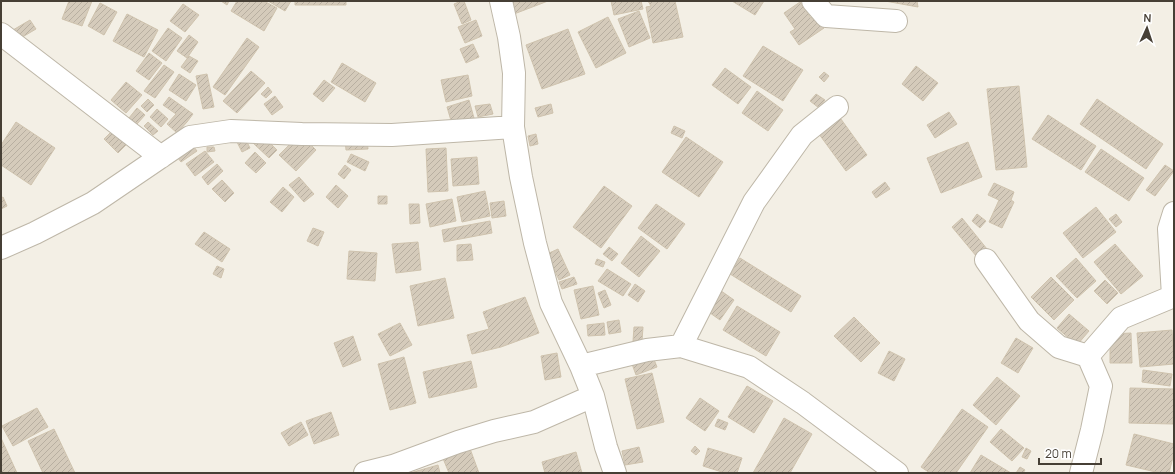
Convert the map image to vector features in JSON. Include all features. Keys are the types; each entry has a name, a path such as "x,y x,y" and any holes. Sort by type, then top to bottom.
{"street":[{"path":"502,1 514,73 512,127 535,243 551,303 581,366 593,396 606,447 615,473"},
{"path":"812,1 826,16 896,21"},
{"path":"1,34 161,157"},
{"path":"681,346 754,202 802,135 837,107"},
{"path":"1,248 35,233 93,203 190,137 231,131 302,134 392,135 512,127"},
{"path":"1088,356 1121,318 1173,296 1169,229 1174,213"},
{"path":"986,260 1029,321 1060,347 1088,356 1101,386 1081,473"},
{"path":"581,366 647,350 681,346 719,359 749,367 803,403 897,473"},
{"path":"365,473 393,466 458,442 534,422 593,396"}],"building":[{"path":"69,1 92,1 82,26 62,19"},
{"path":"221,1 229,1 227,5"},
{"path":"237,1 264,1 277,8 264,31 231,11"},
{"path":"268,1 291,1 285,11"},
{"path":"295,1 346,1 346,5 295,5"},
{"path":"464,1 471,20 462,24 454,4"},
{"path":"509,1 548,1 514,14"},
{"path":"611,1 641,1 643,9 614,15"},
{"path":"648,1 675,1 683,37 653,43 646,7 651,6"},
{"path":"732,1 764,1 755,15"},
{"path":"885,1 917,1 918,7"},
{"path":"800,2 811,18 815,15 824,28 799,45 790,32 795,29 784,13"},
{"path":"100,3 117,12 104,35 88,26"},
{"path":"183,4 199,15 185,32 170,21"},
{"path":"639,11 650,38 629,47 618,19"},
{"path":"127,14 158,30 144,57 113,41"},
{"path":"608,17 626,53 596,68 578,32"},
{"path":"30,20 36,29 19,39 13,30"},
{"path":"476,20 482,36 465,43 458,27"},
{"path":"168,28 182,38 166,61 152,51"},
{"path":"568,29 585,74 542,89 526,45"},
{"path":"189,35 198,42 187,58 177,51"},
{"path":"247,38 259,47 225,95 213,87"},
{"path":"473,44 479,57 466,63 460,49"},
{"path":"763,46 803,70 783,101 743,76"},
{"path":"149,53 162,63 149,80 136,71"},
{"path":"189,56 198,61 190,73 181,67"},
{"path":"342,63 376,83 365,102 331,82"},
{"path":"164,65 174,72 155,98 144,91"},
{"path":"916,66 938,83 923,101 902,84"},
{"path":"725,68 751,87 738,104 712,85"},
{"path":"251,71 265,83 237,113 223,101"},
{"path":"824,72 829,76 824,82 819,77"},
{"path":"179,74 196,85 186,101 169,90"},
{"path":"207,74 214,107 203,109 196,76"},
{"path":"468,75 472,96 446,102 441,80"},
{"path":"324,80 335,88 323,102 313,94"},
{"path":"126,82 142,95 126,113 111,100"},
{"path":"1019,86 1027,167 996,170 987,89"},
{"path":"268,87 272,92 266,98 261,94"},
{"path":"757,91 783,110 768,131 742,113"},
{"path":"816,94 825,100 819,108 810,101"},
{"path":"275,96 283,107 272,115 264,104"},
{"path":"169,97 193,114 177,133 167,124 176,114 163,105"},
{"path":"148,99 154,105 147,112 141,106"},
{"path":"1097,99 1163,144 1146,169 1080,124"},
{"path":"469,100 474,118 452,124 447,107"},
{"path":"490,104 493,114 478,117 475,106"},
{"path":"551,104 553,113 538,117 535,108"},
{"path":"137,108 145,115 137,124 129,118"},
{"path":"157,109 168,119 161,127 150,117"},
{"path":"949,112 957,124 935,138 927,125"},
{"path":"838,115 867,155 846,171 816,130"},
{"path":"1048,115 1096,146 1081,170 1032,139"},
{"path":"16,122 55,148 31,185 1,165 1,145"},
{"path":"148,122 158,131 153,135 144,126"},
{"path":"674,126 685,131 682,138 671,133"},
{"path":"114,129 128,143 118,153 104,139"},
{"path":"242,132 250,148 242,152 234,136"},
{"path":"261,134 277,150 269,158 253,143"},
{"path":"300,134 316,150 296,171 279,155"},
{"path":"536,134 538,144 530,146 528,136"},
{"path":"686,137 723,162 699,197 662,172"},
{"path":"367,138 368,149 346,150 345,139"},
{"path":"968,142 982,177 941,193 927,158"},
{"path":"191,143 197,151 181,162 175,154"},
{"path":"207,147 214,147 215,151 207,152"},
{"path":"446,148 448,191 428,192 426,149"},
{"path":"1101,149 1144,178 1129,201 1085,172"},
{"path":"205,151 214,162 195,176 186,164"},
{"path":"255,152 266,163 256,173 245,163"},
{"path":"351,154 369,162 365,171 347,162"},
{"path":"477,157 479,184 453,186 451,159"},
{"path":"217,164 223,171 208,185 202,177"},
{"path":"345,165 351,170 344,179 338,174"},
{"path":"1165,165 1174,171 1155,196 1146,190"},
{"path":"299,177 314,194 304,202 289,185"},
{"path":"222,180 234,193 225,202 212,189"},
{"path":"885,182 890,189 876,198 872,192"},
{"path":"994,183 1014,192 1011,200 1014,202 1002,228 989,222 999,200 988,195"},
{"path":"336,185 348,196 338,208 326,197"},
{"path":"604,186 632,206 601,248 573,227"},
{"path":"283,187 294,197 282,212 270,202"},
{"path":"485,191 490,216 462,222 457,197"},
{"path":"378,196 387,196 387,204 378,204"},
{"path":"3,197 7,206 1,209 1,198"},
{"path":"452,199 456,221 430,227 426,204"},
{"path":"504,201 506,216 492,218 490,203"},
{"path":"409,204 419,204 420,223 410,224"},
{"path":"656,204 685,224 667,249 638,228"},
{"path":"1096,207 1116,232 1083,258 1063,233"},
{"path":"977,214 986,221 980,228 972,221"},
{"path":"1116,214 1122,222 1116,227 1109,219"},
{"path":"962,218 987,249 977,257 952,227"},
{"path":"490,221 492,233 444,242 442,230"},
{"path":"313,228 324,232 318,246 307,241"},
{"path":"204,232 230,249 222,262 195,244"},
{"path":"641,236 660,251 639,277 621,263"},
{"path":"418,242 421,270 396,273 392,244"},
{"path":"471,244 473,260 457,261 457,245"},
{"path":"1115,244 1143,276 1121,294 1094,262"},
{"path":"609,247 618,254 612,261 603,254"},
{"path":"558,249 570,275 559,280 547,254"},
{"path":"349,251 377,253 375,281 347,279"},
{"path":"740,258 801,296 791,312 730,274"},
{"path":"1076,258 1096,281 1077,298 1056,276"},
{"path":"597,259 605,262 603,267 595,264"},
{"path":"217,266 224,269 221,278 213,274"},
{"path":"607,269 631,284 623,296 598,281"},
{"path":"574,277 577,284 562,289 559,282"},
{"path":"1051,277 1074,300 1054,320 1031,297"},
{"path":"445,278 454,318 418,326 410,286"},
{"path":"1105,280 1118,293 1107,304 1094,291"},
{"path":"635,284 645,291 638,302 628,295"},
{"path":"593,286 599,315 581,319 574,290"},
{"path":"717,288 734,300 720,320 703,308"},
{"path":"605,290 611,305 604,308 598,293"},
{"path":"525,297 539,333 501,347 472,354 467,335 489,329 483,312"},
{"path":"737,306 780,332 766,356 723,330"},
{"path":"1069,314 1089,331 1077,345 1057,328"},
{"path":"854,317 880,343 861,362 834,336"},
{"path":"619,320 621,332 609,334 607,322"},
{"path":"400,323 412,345 390,356 378,334"},
{"path":"604,323 605,335 588,336 587,325"},
{"path":"634,327 643,327 642,341 633,341"},
{"path":"1172,330 1174,364 1140,367 1137,333"},
{"path":"1131,333 1132,363 1110,363 1110,334"},
{"path":"353,336 361,360 343,367 334,343"},
{"path":"1016,338 1033,348 1018,373 1001,363"},
{"path":"889,351 905,359 894,381 878,373"},
{"path":"557,353 561,377 545,380 541,356"},
{"path":"404,357 416,403 390,410 378,364"},
{"path":"653,357 657,367 636,375 632,364"},
{"path":"471,361 477,387 429,398 423,372"},
{"path":"1143,370 1172,374 1170,386 1142,382"},
{"path":"652,373 664,422 637,429 625,379"},
{"path":"997,377 1020,396 996,425 973,405"},
{"path":"747,386 773,401 754,433 728,417"},
{"path":"1130,388 1174,389 1173,424 1129,423"},
{"path":"700,398 719,411 705,431 686,418"},
{"path":"37,408 48,427 13,446 2,426"},
{"path":"962,409 988,427 956,473 930,473 921,467"},
{"path":"331,412 339,435 314,444 306,421"},
{"path":"784,418 812,434 790,473 753,473"},
{"path":"718,419 728,423 725,430 715,426"},
{"path":"301,422 308,435 289,446 281,433"},
{"path":"54,429 75,473 43,473 28,441"},
{"path":"1001,429 1024,448 1012,461 990,442"},
{"path":"1134,434 1174,444 1174,453 1169,473 1160,473 1126,465"},
{"path":"1,438 17,473 1,473"},
{"path":"469,446 479,473 449,473 442,456"},
{"path":"695,446 700,451 696,455 691,451"},
{"path":"639,447 643,462 625,465 622,451"},
{"path":"708,448 742,458 737,473 725,473 703,466"},
{"path":"1026,448 1031,451 1027,459 1022,457"},
{"path":"576,452 582,473 545,473 542,462"},
{"path":"981,455 1011,473 970,473"},
{"path":"438,465 440,473 410,473"},
{"path":"1020,467 1025,470 1023,473 1016,473"}]}
